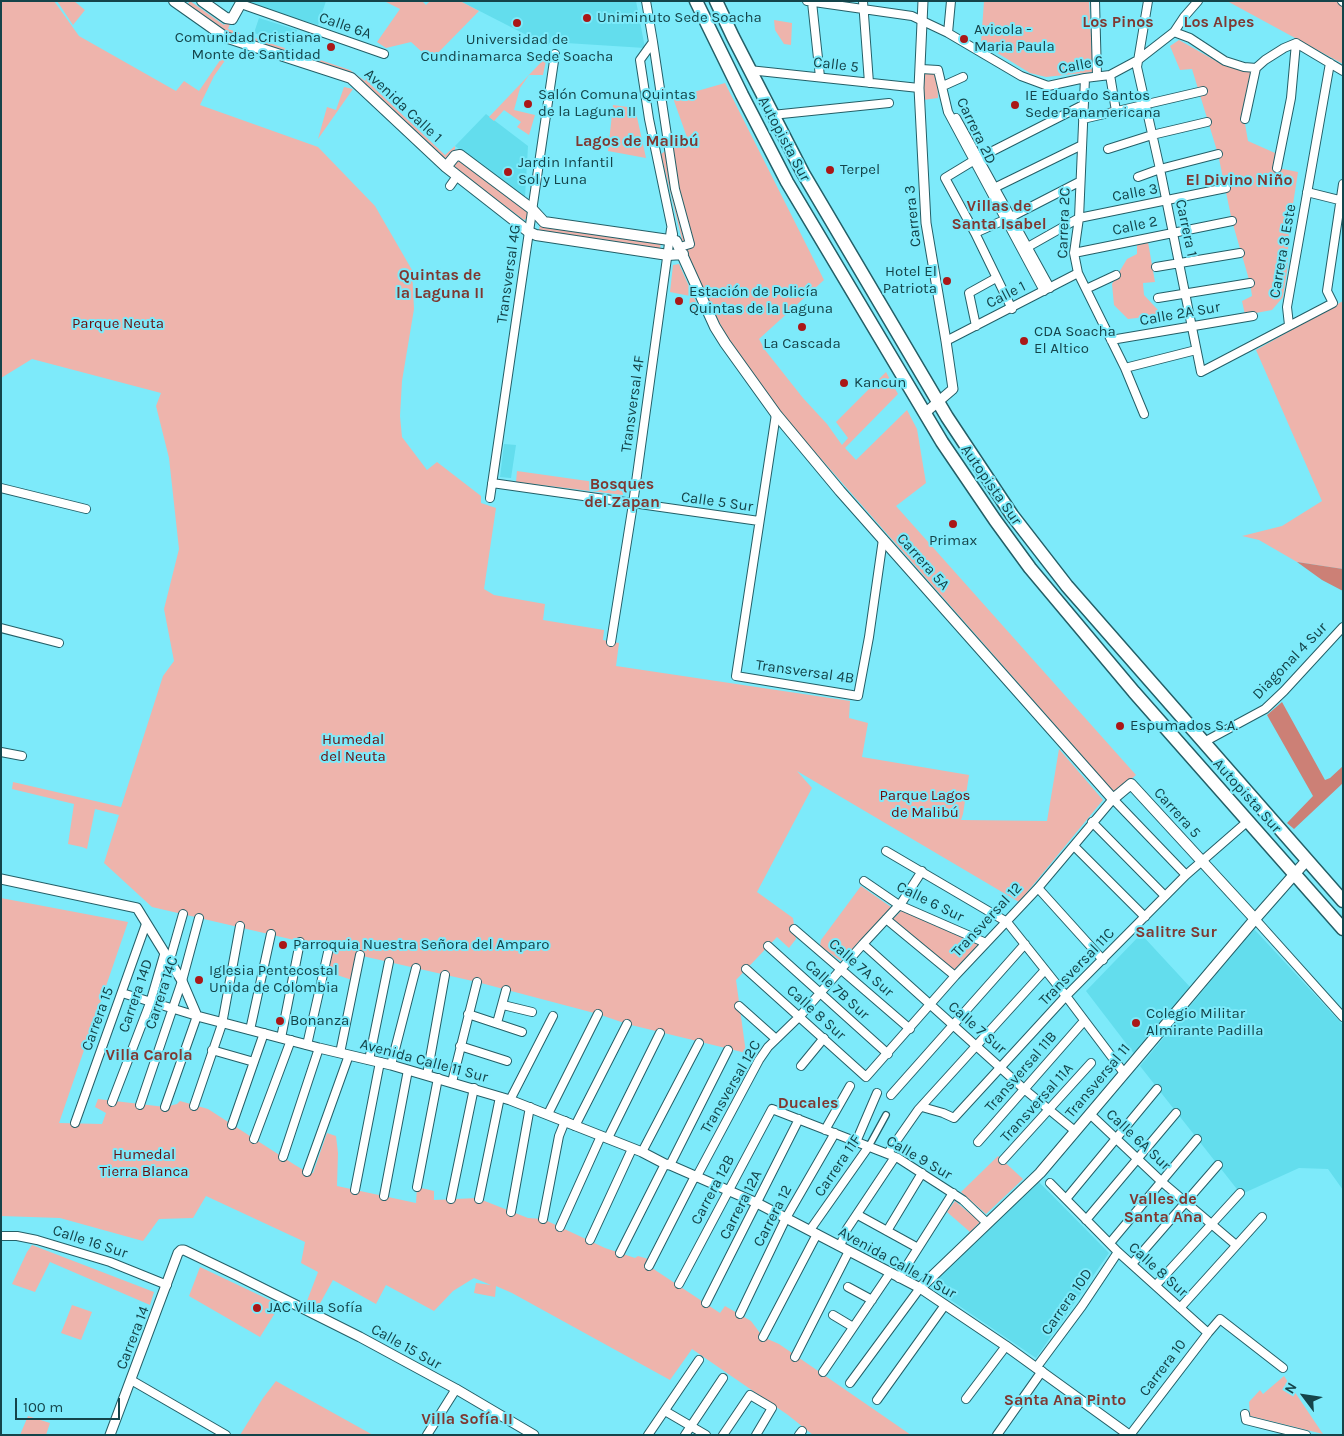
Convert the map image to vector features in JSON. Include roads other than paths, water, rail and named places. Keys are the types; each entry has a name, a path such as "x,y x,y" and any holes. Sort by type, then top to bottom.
{"highway":[{"name":"Autopista Sur","path":"696,1 787,182 965,477 1030,568 1134,692 1343,929"},
{"name":"Autopista Sur","path":"716,1 749,70 803,173 938,402 980,468 1033,544 1131,660 1343,900"}],"main road":[{"path":"202,1 226,18 232,19 241,3"},
{"name":"Avenida Calle 1","path":"178,3 225,38 351,78 446,167 529,232 536,235 668,255 677,246"},
{"name":"Avenida Calle 1","path":"446,167 455,156 460,156 532,209 544,222 677,246"},
{"name":"Carrera 5A","path":"677,246 715,327 749,379 776,414 882,539 1113,799"},
{"name":"Transversal 12","path":"1113,799 1131,784"},
{"name":"Carrera 5","path":"1131,784 1255,919"},
{"name":"Transversal 11","path":"920,1288 1040,1172 1307,860"}],"street":[{"path":"646,1 653,42 640,60 649,119 671,229 677,246"},
{"name":"Carrera 3","path":"923,1 919,88 926,223 953,389 925,413"},
{"path":"948,34 951,1"},
{"path":"1095,1 1097,76"},
{"name":"Carrera 1","path":"1148,1 1137,67 1167,201 1201,372 1289,324"},
{"name":"Calle 6","path":"810,2 863,5 912,16 948,34 1021,76 1048,86 1110,75 1138,60 1174,32 1198,1"},
{"path":"810,2 820,77"},
{"name":"Calle 6A","path":"241,3 384,54"},
{"path":"863,5 870,83"},
{"path":"1174,32 1190,38 1225,61 1244,67 1256,68"},
{"name":"Transversal 4F","path":"610,642 633,504 668,255 677,246 690,244 675,189 653,42"},
{"path":"1245,119 1256,68 1284,48 1296,43"},
{"path":"1296,43 1343,71"},
{"path":"1278,168 1291,98 1296,43"},
{"name":"Transversal 4G","path":"490,498 555,54"},
{"name":"Carrera 3 Este","path":"1289,324 1287,307 1330,63"},
{"path":"921,69 934,68 938,70 943,86 963,77"},
{"name":"Calle 5","path":"749,70 919,88"},
{"path":"1110,75 1116,111"},
{"name":"Carrera 2C","path":"1085,78 1079,182 1079,218 1074,253 1078,273 1125,368 1144,414"},
{"name":"Carrera 2D","path":"943,86 944,96 976,160 1026,248 1047,290"},
{"path":"1083,119 1144,103 1203,91"},
{"path":"772,115 889,103"},
{"path":"1012,308 945,178 1083,105"},
{"path":"1108,149 1152,135 1207,122"},
{"path":"993,189 1082,145"},
{"name":"Calle 3","path":"1138,177 1160,169 1218,154"},
{"path":"450,186 457,176"},
{"path":"975,233 1009,218 1079,182"},
{"path":"1289,324 1333,303 1327,291 1343,184"},
{"name":"Calle 3","path":"1026,248 1079,218 1226,188"},
{"path":"1307,192 1341,201"},
{"name":"Calle 2","path":"1074,253 1232,221"},
{"path":"1156,267 1240,252"},
{"name":"Calle 1","path":"946,341 1078,273"},
{"path":"1086,289 1116,275"},
{"path":"976,326 969,293 996,278"},
{"path":"1158,298 1250,283"},
{"name":"Calle 2A Sur","path":"1111,340 1253,316"},
{"path":"1125,368 1196,350"},
{"name":"Transversal 4B","path":"776,414 736,676 858,696 882,539"},
{"name":"Calle 5 Sur","path":"492,483 760,521"},
{"path":"1,488 86,509"},
{"name":"Diagonal 4 Sur","path":"1204,742 1266,708 1284,692 1343,627"},
{"path":"1,628 59,643"},
{"path":"1,752 22,756"},
{"name":"Transversal 12","path":"866,1077 955,976 1038,888 1113,799"},
{"name":"Carrera 5A","path":"1113,799 1186,875"},
{"path":"1092,822 1165,896"},
{"name":"Transversal 11C","path":"922,1107 954,1118 1066,996 1144,917 1186,875 1248,822"},
{"path":"1074,846 1144,917"},
{"name":"Calle 6 Sur","path":"886,851 1007,922 1124,1073"},
{"name":"Transversal 12C","path":"649,1266 693,1180 697,1176 759,1060 768,1047 800,1016 900,905 922,871"},
{"path":"1,879 137,908 182,981 197,1016 165,1107"},
{"name":"Calle 6 Sur","path":"864,881 900,905 986,944"},
{"path":"1038,888 1102,960"},
{"name":"Carrera 14D","path":"112,1102 183,914"},
{"name":"Carrera 14C","path":"140,1105 182,981 199,918"},
{"path":"886,919 955,976"},
{"path":"1255,919 1343,1017"},
{"name":"Carrera 15","path":"75,1123 146,924"},
{"path":"194,1106 222,1024 240,926"},
{"name":"Calle 7A Sur","path":"794,929 910,1029"},
{"path":"250,1030 271,934"},
{"path":"254,1139 286,1039 300,942"},
{"name":"Calle 7 Sur","path":"863,944 1024,1089 1075,1131"},
{"path":"891,1095 1024,944"},
{"name":"Calle 7B Sur","path":"768,946 888,1054"},
{"path":"307,1044 329,948"},
{"path":"307,1172 344,1054 360,955"},
{"path":"369,1060 389,962"},
{"path":"391,1064 416,968"},
{"name":"Calle 8 Sur","path":"746,969 866,1077"},
{"path":"840,1246 847,1229 858,1215 918,1110 1045,970"},
{"path":"427,1075 445,975"},
{"path":"452,1082 476,982"},
{"path":"497,1024 506,990"},
{"path":"122,994 197,1016"},
{"path":"503,1005 532,1012"},
{"path":"739,1006 776,1039"},
{"path":"468,1014 522,1032"},
{"path":"548,1114 598,1014"},
{"name":"Avenida Calle 11 Sur","path":"197,1016 222,1024 391,1064 474,1088 548,1114 697,1176 757,1203 920,1288 1006,1346 1130,1435"},
{"path":"510,1100 553,1016"},
{"name":"Transversal 11B","path":"978,1142 1084,1021"},
{"path":"575,1126 627,1024"},
{"path":"232,1125 264,1033"},
{"path":"560,1227 604,1137 660,1033"},
{"path":"801,1066 824,1038"},
{"path":"642,1152 699,1043"},
{"path":"460,1046 507,1061"},
{"path":"283,1157 319,1048"},
{"path":"212,1050 254,1062"},
{"path":"620,1253 728,1050"},
{"path":"355,1190 380,1062"},
{"name":"Transversal 11A","path":"1004,1160 1091,1063"},
{"path":"384,1196 408,1070"},
{"path":"417,1187 438,1078"},
{"path":"825,1130 850,1086"},
{"path":"452,1199 474,1088"},
{"path":"1066,1199 1157,1088"},
{"path":"856,1142 877,1093"},
{"path":"479,1199 500,1097"},
{"path":"511,1212 530,1107"},
{"name":"Calle 9 Sur","path":"772,1109 891,1155 963,1200 987,1223"},
{"name":"Carrera 12B","path":"678,1284 772,1109"},
{"path":"1086,1220 1176,1113"},
{"name":"Calle 6A Sur","path":"1090,1114 1162,1182 1236,1245"},
{"name":"Carrera 11F","path":"763,1337 813,1232 869,1146 886,1115"},
{"name":"Carrera 12A","path":"706,1303 799,1119"},
{"path":"543,1219 559,1136 565,1121"},
{"name":"Carrera 12","path":"740,1314 786,1218 835,1133"},
{"path":"1110,1243 1197,1139"},
{"path":"590,1240 632,1149"},
{"path":"1132,1264 1218,1165"},
{"path":"887,1231 922,1173"},
{"name":"Calle 8 Sur","path":"1050,1183 1118,1252 1208,1333"},
{"path":"1156,1285 1240,1193"},
{"path":"823,1372 872,1300 918,1248 953,1194"},
{"path":"858,1215 918,1248"},
{"path":"1180,1308 1262,1218"},
{"name":"Calle 16 Sur","path":"1,1236 17,1236 37,1240 110,1262 167,1284"},
{"name":"Carrera 14","path":"110,1435 178,1253 181,1250"},
{"name":"Calle 15 Sur","path":"181,1250 322,1317 456,1389 534,1435"},
{"path":"795,1357 849,1251"},
{"name":"Carrera 10D","path":"997,1435 1118,1252"},
{"path":"848,1287 872,1300"},
{"path":"850,1383 920,1288"},
{"path":"877,1400 945,1305"},
{"path":"833,1315 853,1327"},
{"name":"Carrera 10","path":"1130,1435 1220,1319 1283,1368"},
{"path":"966,1399 1006,1346"},
{"path":"648,1435 699,1360"},
{"path":"685,1435 723,1378"},
{"path":"131,1380 226,1435"},
{"path":"427,1435 456,1389"},
{"path":"723,1435 750,1395 772,1408 756,1435"},
{"path":"665,1410 706,1435"},
{"path":"1244,1414 1246,1420 1306,1435"}],"place":[{"name":"Uniminuto Sede Soacha","path":"587,18"},
{"name":"Universidad de Cundinamarca Sede Soacha","path":"517,23"},
{"name":"Avicola - Maria Paula","path":"964,39"},
{"name":"Comunidad Cristiana Monte de Santidad","path":"331,47"},
{"name":"Salón Comuna Quintas de la Laguna II","path":"528,104"},
{"name":"IE Eduardo Santos Sede Panamericana","path":"1015,105"},
{"name":"Terpel","path":"830,170"},
{"name":"Jardin Infantil Sol y Luna","path":"508,172"},
{"name":"Hotel El Patriota","path":"947,281"},
{"name":"Estación de Policía Quintas de la Laguna","path":"679,301"},
{"name":"La Cascada","path":"802,327"},
{"name":"CDA Soacha El Altico","path":"1024,341"},
{"name":"Kancun","path":"844,383"},
{"name":"Primax","path":"953,524"},
{"name":"Espumados S.A.","path":"1120,726"},
{"name":"Parroquia Nuestra Señora del Amparo","path":"283,945"},
{"name":"Iglesia Pentecostal Unida de Colombia","path":"199,980"},
{"name":"Bonanza","path":"280,1021"},
{"name":"Colegio Militar Almirante Padilla","path":"1136,1023"},
{"name":"JAC Villa Sofía","path":"257,1308"}],"district":[{"name":"Los Pinos","path":"1118,22"},
{"name":"Los Alpes","path":"1219,22"},
{"name":"Lagos de Malibú","path":"637,141"},
{"name":"El Divino Niño","path":"1239,180"},
{"name":"Villas de Santa Isabel","path":"999,215"},
{"name":"Quintas de la Laguna II","path":"440,284"},
{"name":"Bosques del Zapan","path":"622,493"},
{"name":"Salitre Sur","path":"1176,932"},
{"name":"Villa Carola","path":"149,1055"},
{"name":"Ducales","path":"808,1103"},
{"name":"Valles de Santa Ana","path":"1163,1208"},
{"name":"Santa Ana Pinto","path":"1065,1400"},
{"name":"Villa Sofía II","path":"467,1419"}],"park label":[{"name":"Parque Neuta","path":"118,324"},
{"name":"Humedal del Neuta","path":"353,748"},
{"name":"Parque Lagos de Malibú","path":"925,804"},
{"name":"Humedal Tierra Blanca","path":"144,1164"}]}
